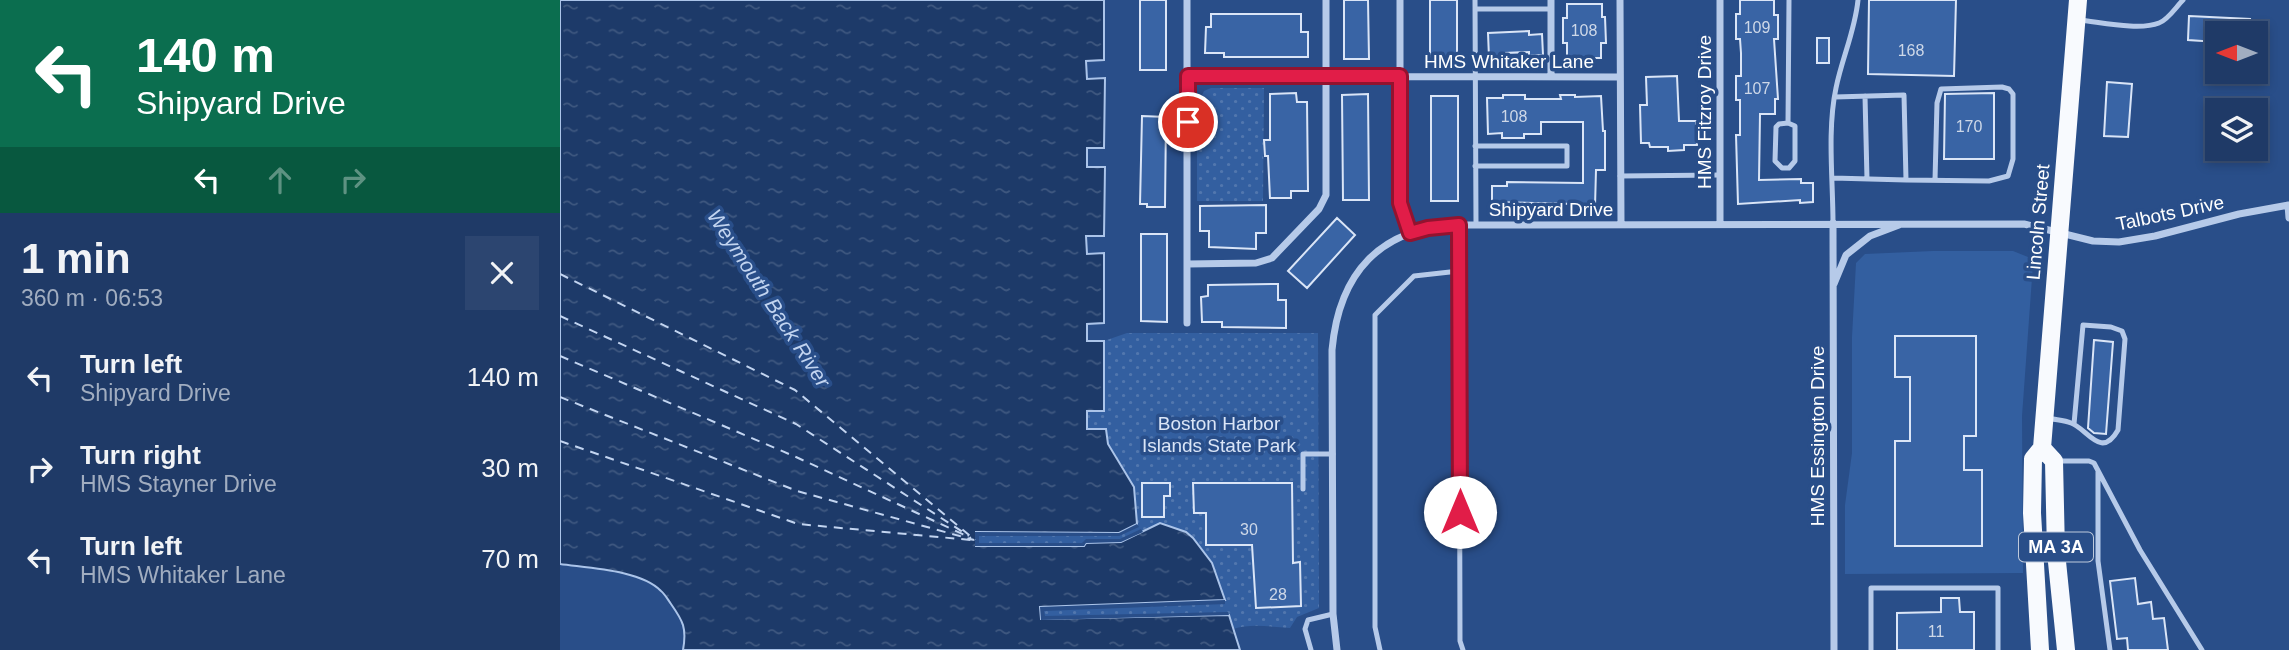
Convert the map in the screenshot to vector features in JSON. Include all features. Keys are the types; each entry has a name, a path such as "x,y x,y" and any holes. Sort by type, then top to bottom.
{"main road":[{"name":"Lincoln Street","path":"2066,650 2045,417 2078,0"},
{"name":"Lincoln Street","path":"2040,650 2032,513 2033,459 2048,454"}],"street":[{"path":"1187,0 1187,323"},
{"path":"1188,264 1265,262 1279,252 1319,209 1326,195 1326,0"},
{"path":"1400,0 1400,203 1410,233"},
{"path":"1551,0 1551,76"},
{"path":"1620,0 1620,224"},
{"name":"HMS Fitzroy Drive","path":"1720,0 1720,224"},
{"name":"HMS Whitaker Lane","path":"1188,76 1620,77"},
{"path":"2288,205 2289,218"},
{"name":"Talbots Drive","path":"2059,233 2093,241 2119,242 2288,205"},
{"name":"HMS Essington Drive","path":"1833,223 1834,650"},
{"path":"1833,288 1846,255 1870,236 1903,223"},
{"name":"Shipyard Drive","path":"1337,650 1334,614 1332,350 1335,322 1339,304 1348,285 1371,257 1387,244 1428,228 1459,225 2024,224 2059,233"}],"lane":[{"path":"1475,0 1476,225"},
{"path":"1788,123 1789,0"},
{"path":"1833,223 1835,97 1856,22 1858,0"},
{"path":"2076,20 2137,26 2157,24 2183,0"},
{"path":"1475,9 1551,9"},
{"path":"1833,178 1906,180 1989,181 2008,176 2013,159 2012,94 2009,89 1941,89 1937,103 1935,180"},
{"path":"1835,97 1904,95 1906,180"},
{"path":"1865,96 1867,179"},
{"path":"1788,123 1795,126 1795,161 1789,167 1782,168 1775,161 1776,127 1788,123"},
{"path":"1475,146 1567,146 1567,166 1475,166"},
{"path":"1620,176 1720,175"},
{"path":"1459,225 1462,650"},
{"path":"1380,650 1375,626 1375,318 1378,311 1414,276 1459,271"},
{"path":"2045,417 2074,424 2095,442 2113,439 2118,430 2125,339 2122,331 2111,327 2082,326 2074,424"},
{"path":"1303,489 1303,454 1333,454"},
{"path":"2048,454 2094,463 2140,550 2202,650"},
{"path":"2098,469 2098,561 2110,650"},
{"path":"1871,650 1871,587 1998,588 1998,650"},
{"path":"1311,650 1306,622 1334,614"}],"green space":[{"path":"1211,88 1264,88 1263,201 1197,201 1197,106 1204,91"},
{"path":"2013,251 2028,257 2033,264 2022,416 2023,573 1845,574 1845,505 1852,453 1852,337 1856,263 1865,254"},
{"name":"Boston Harbor Islands State Park","path":"1127,333 1318,333 1319,608 1297,617 1290,628 1254,626 1233,629 1228,615 1041,620 1040,607 1212,563 1204,553 1160,523 1121,542 1084,546 975,546 975,532 1128,476 1108,444 1106,429 1087,429 1086,411 1104,410 1104,341"}],"water":[{"name":"Weymouth Back River","path":"560,0 1104,0 1104,60 1086,61 1087,79 1105,78 1104,148 1087,148 1087,167 1105,167 1104,236 1086,236 1087,254 1104,253 1104,323 1087,324 1087,341 1104,341 1104,411 1087,411 1087,429 1106,429 1108,444 1134,487 1137,524 1119,533 976,532 976,546 1084,546 1086,543 1121,542 1160,523 1186,532 1212,563 1225,600 1040,607 1041,619 1229,615 1240,650 683,650 684,630 681,620 664,594 652,584 628,574 560,564"}],"pier":[{"path":"1137,524 1139,527 1119,536 979,536 979,543 1082,543 1086,539 1120,539 1141,529 1143,532 1121,542 1086,543 1084,546 975,546 975,532 1119,533"},
{"path":"1225,600 1225,604 1044,611 1045,616 1228,612 1229,615 1041,620 1040,607"}],"building":[{"path":"1140,0 1166,0 1166,70 1140,70"},
{"path":"1344,0 1368,0 1369,59 1344,59"},
{"path":"1430,0 1457,0 1457,61 1430,61"},
{"path":"1740,0 1774,0 1774,15 1778,15 1778,39 1774,39 1778,99 1775,99 1775,114 1760,114 1759,180 1801,179 1801,183 1813,183 1813,202 1800,203 1800,200 1738,204 1736,135 1740,135 1740,100 1736,100 1736,76 1741,76 1741,53 1740,39 1736,39 1736,14 1740,14"},
{"path":"1869,0 1956,0 1954,76 1868,74"},
{"path":"1567,4 1602,4 1606,43 1601,43 1601,58 1567,58 1567,43 1563,43 1563,18 1567,18"},
{"path":"1211,14 1301,14 1301,32 1308,32 1308,57 1224,57 1224,53 1205,53 1206,27 1211,27"},
{"path":"2189,16 2250,19 2205,21 2205,41 2188,40"},
{"path":"1529,31 1529,35 1542,34 1543,55 1529,56 1529,52 1505,53 1505,57 1489,58 1488,33"},
{"path":"1817,38 1829,38 1829,63 1817,63"},
{"path":"1677,76 1679,121 1696,121 1697,145 1684,145 1684,150 1668,151 1668,147 1650,147 1649,143 1641,143 1640,105 1647,105 1646,77"},
{"path":"2107,82 2132,84 2128,137 2104,136"},
{"path":"1296,93 1297,102 1307,102 1308,191 1291,191 1291,198 1270,198 1268,156 1265,156 1264,140 1270,140 1270,94"},
{"path":"1994,93 1994,159 1944,159 1945,94"},
{"path":"1368,94 1369,200 1343,200 1342,95"},
{"path":"1503,95 1525,95 1525,99 1561,99 1560,95 1601,96 1605,131 1605,170 1596,170 1595,207 1492,202 1492,186 1507,186 1507,182 1583,183 1583,122 1541,122 1541,134 1524,134 1524,138 1502,138 1502,133 1488,134 1487,98 1503,98"},
{"path":"1431,96 1458,96 1458,201 1431,201"},
{"path":"1142,116 1166,117 1165,207 1147,207 1147,204 1140,204"},
{"path":"1266,205 1266,233 1256,233 1256,249 1209,247 1209,231 1200,231 1200,206"},
{"path":"1337,218 1355,235 1307,288 1288,271"},
{"path":"1141,234 1167,234 1167,322 1141,321"},
{"path":"1278,284 1278,300 1286,300 1286,328 1222,327 1222,322 1202,322 1201,297 1208,296 1208,285"},
{"path":"1895,336 1976,336 1976,436 1964,436 1964,470 1982,470 1982,546 1895,546 1895,441 1910,441 1910,377 1895,377"},
{"path":"2094,340 2113,342 2106,434 2094,433 2088,428"},
{"path":"1142,483 1170,483 1170,496 1164,496 1164,517 1142,517"},
{"path":"1193,483 1292,483 1293,563 1300,562 1301,606 1256,608 1252,545 1206,545 1206,513 1194,513"},
{"path":"2135,578 2138,604 2151,602 2153,619 2164,618 2168,650 2128,650 2127,638 2117,639 2110,581"},
{"path":"1941,598 1959,598 1960,612 1974,612 1974,650 1897,650 1897,613 1941,612"}],"ferry route":[{"path":"560,274 795,390 975,540"},
{"path":"560,316 796,424 969,536"},
{"path":"560,356 796,457 971,538"},
{"path":"560,397 797,491 974,540"},
{"path":"560,441 798,524 971,540"}],"route":[{"path":"1188,122 1188,76 1400,76 1401,212 1410,233 1459,225 1460,512"}]}
